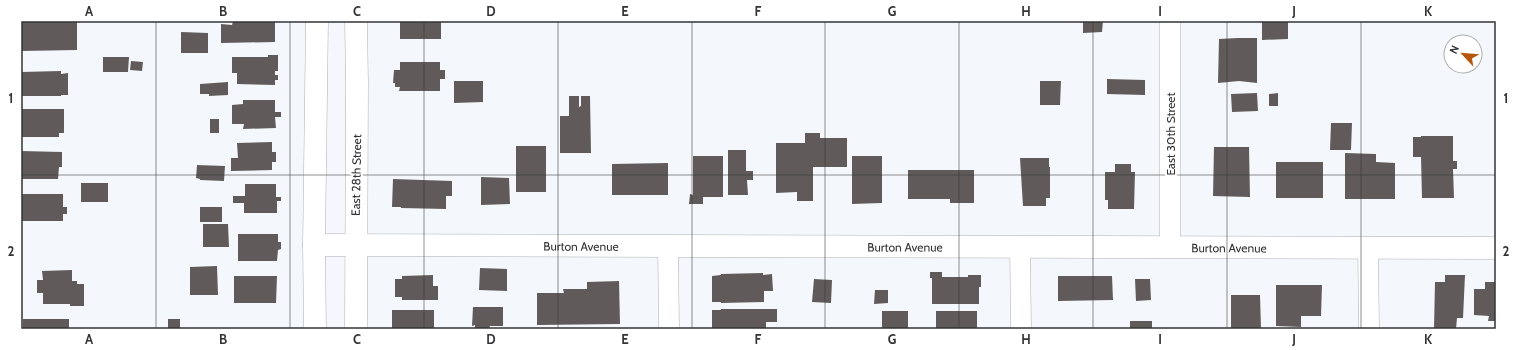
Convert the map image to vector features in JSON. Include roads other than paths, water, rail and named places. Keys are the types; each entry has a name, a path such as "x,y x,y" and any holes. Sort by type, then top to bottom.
{"street":[{"path":"315,329 314,245 317,21"},
{"name":"East 28th Street","path":"356,21 356,329"},
{"name":"East 30th Street","path":"1170,21 1170,246"},
{"name":"Burton Avenue","path":"314,245 1170,246 1368,248 1496,247"},
{"path":"668,246 669,329"},
{"path":"1020,247 1021,329"},
{"path":"1368,248 1369,329"}]}
